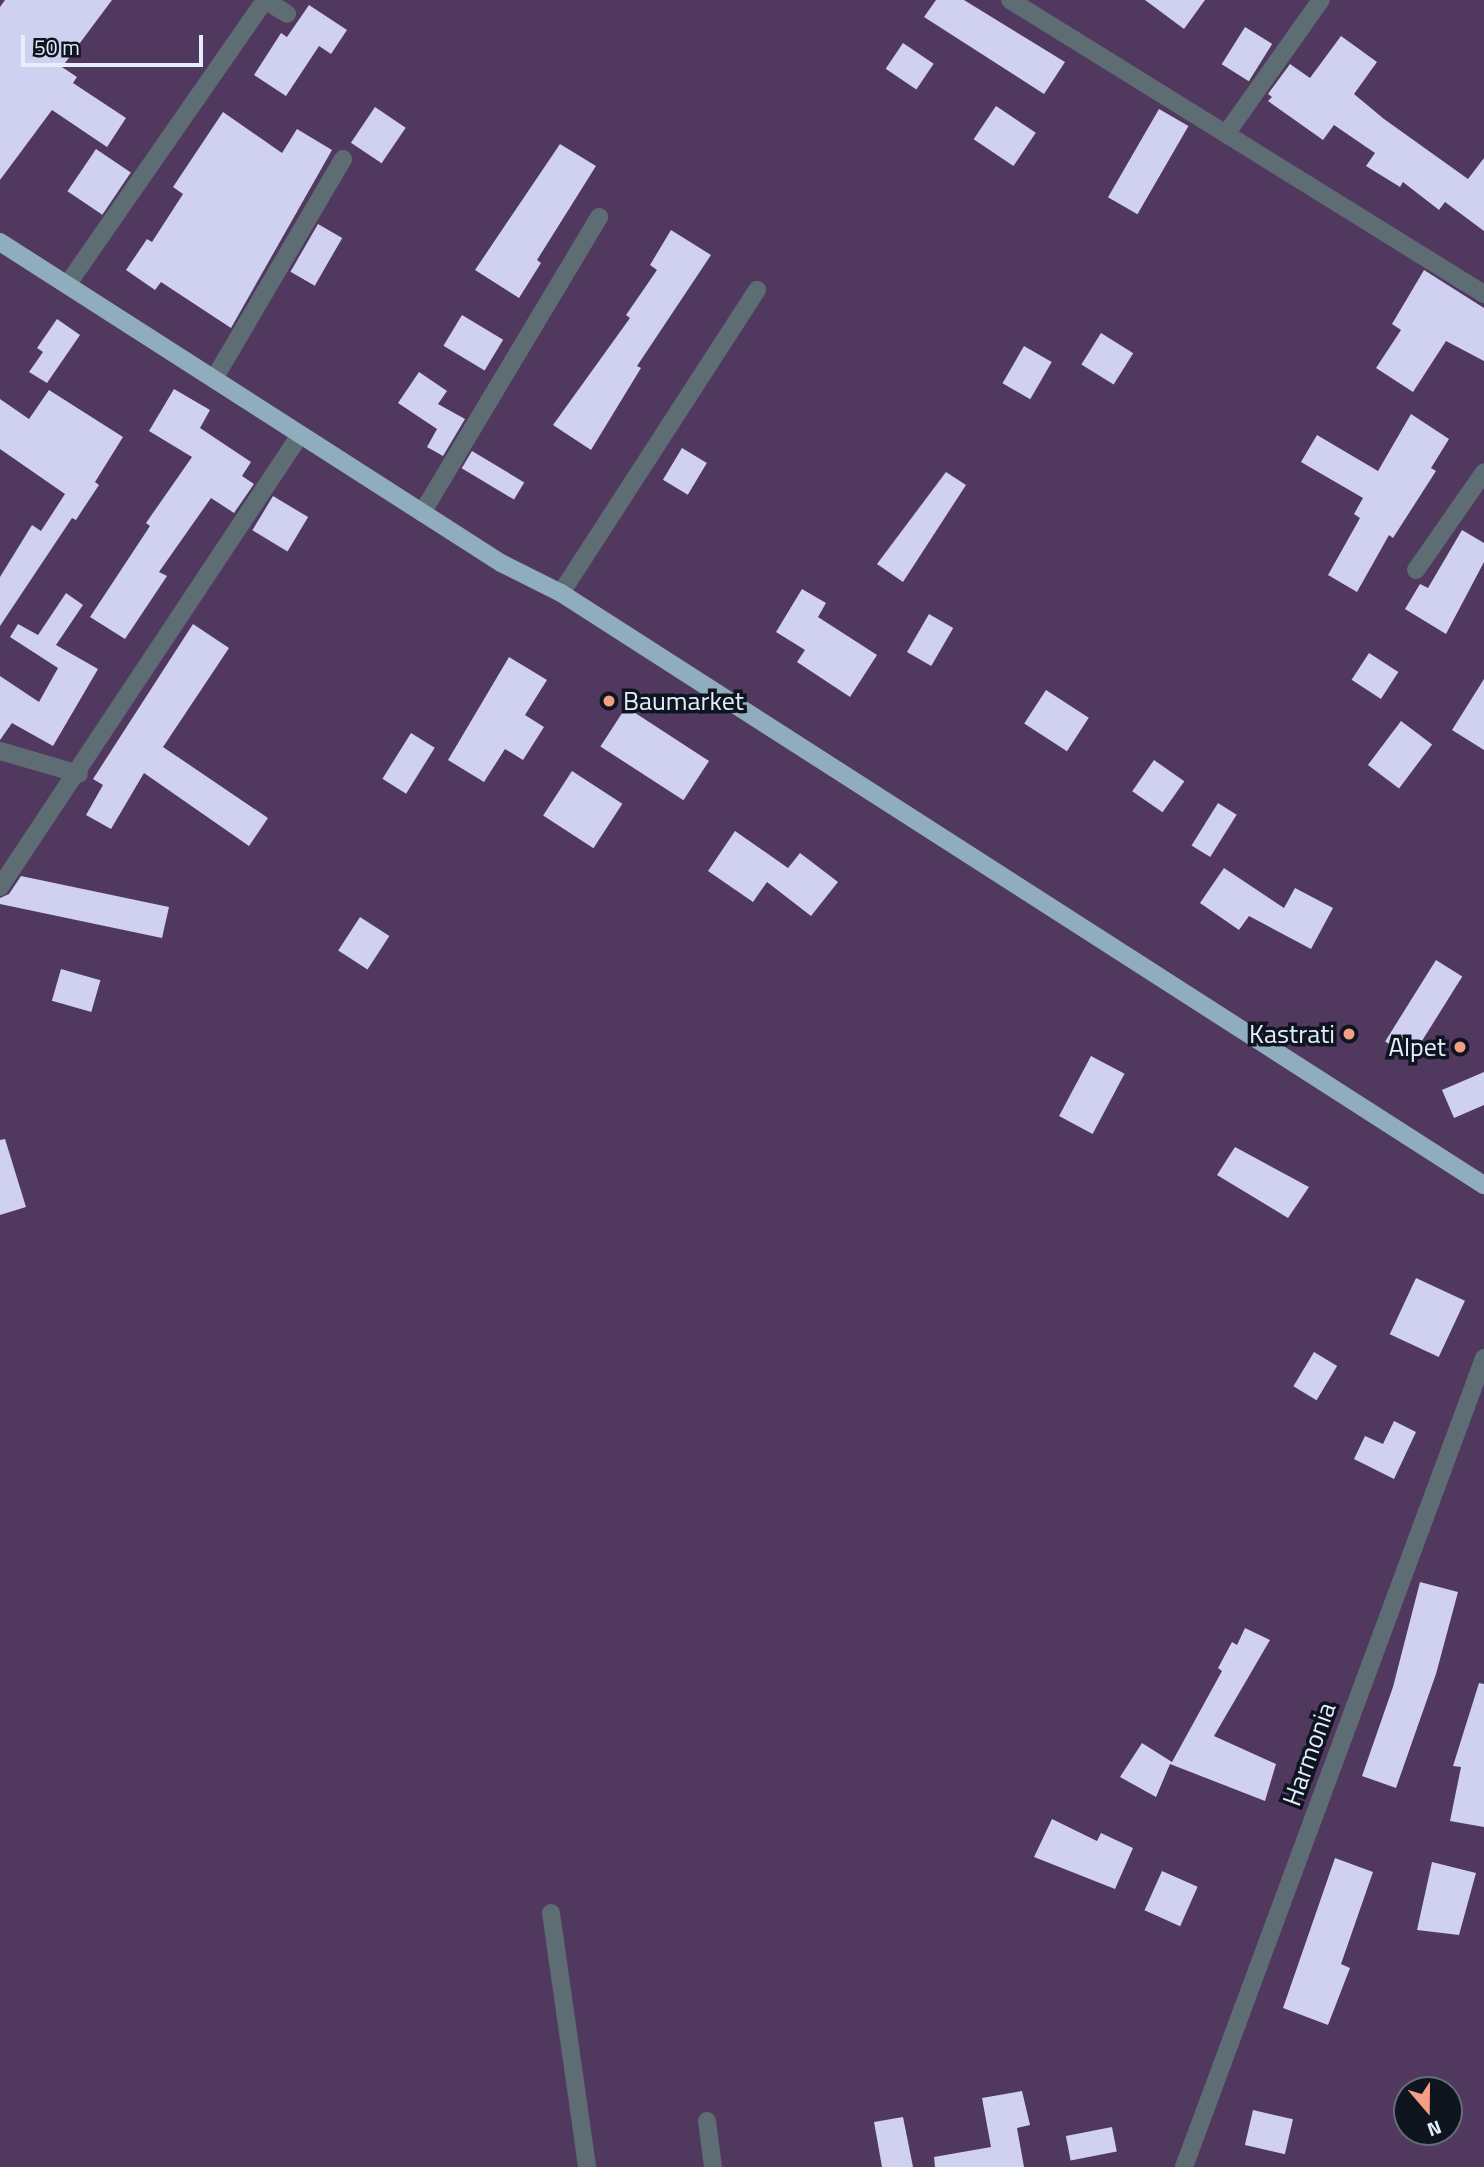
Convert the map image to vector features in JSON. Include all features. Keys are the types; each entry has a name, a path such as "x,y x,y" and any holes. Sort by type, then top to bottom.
{"main road":[{"path":"0,242 501,563 561,593 1484,1184"}],"street":[{"path":"67,285 265,0 287,14"},
{"path":"1010,0 1484,293"},
{"path":"1226,134 1321,0"},
{"path":"214,379 343,159"},
{"path":"422,513 599,217"},
{"path":"561,593 757,289"},
{"path":"0,887 79,774 300,435"},
{"path":"1416,570 1484,472"},
{"path":"0,751 79,774"},
{"name":"Harmonia","path":"1184,2167 1484,1359"},
{"path":"551,1913 587,2167"},
{"path":"707,2122 713,2167"}],"shaded area":[{"path":"0,0 1484,0 1484,2167 0,2167"}],"building":[{"path":"5,0 112,0 62,67 77,77 73,83 126,118 107,147 52,110 0,180 0,7"},
{"path":"936,0 964,0 1065,62 1044,94 924,17"},
{"path":"1145,0 1205,0 1184,29"},
{"path":"309,5 347,30 331,54 319,46 286,96 254,75 281,33 287,37"},
{"path":"1245,27 1272,44 1249,81 1222,64"},
{"path":"1341,36 1377,62 1354,94 1384,119 1468,179 1484,158 1484,231 1445,202 1439,210 1403,182 1400,187 1366,166 1375,153 1334,125 1323,140 1268,101 1272,97 1268,94 1290,64 1310,78"},
{"path":"903,43 934,64 916,89 886,69"},
{"path":"996,106 1036,133 1013,166 974,139"},
{"path":"375,107 406,128 382,163 351,143"},
{"path":"1159,109 1188,126 1137,214 1108,197"},
{"path":"223,112 282,153 297,129 332,150 231,328 161,282 155,290 126,270 147,239 152,242 183,194 173,187"},
{"path":"560,144 596,166 537,260 541,263 519,298 475,270"},
{"path":"96,149 131,172 102,215 67,191"},
{"path":"318,224 342,238 315,286 290,272"},
{"path":"671,230 711,255 637,366 641,368 591,450 553,425 630,318 626,315 657,270 650,265"},
{"path":"1424,270 1484,308 1484,361 1446,341 1413,392 1376,368 1401,330 1392,324"},
{"path":"462,315 503,340 485,371 443,346"},
{"path":"57,319 80,335 47,383 29,372 43,352 37,348"},
{"path":"1101,333 1133,353 1114,385 1081,364"},
{"path":"1024,346 1052,362 1030,399 1002,383"},
{"path":"419,372 447,391 438,404 465,419 443,456 427,447 437,429 398,403"},
{"path":"174,389 210,410 200,428 251,462 242,476 254,484 234,513 211,498 159,572 167,576 125,639 90,617 150,526 146,523 192,457 149,431"},
{"path":"49,390 123,437 95,482 99,485 76,520 72,518 0,626 0,577 32,525 41,531 65,494 0,449 0,399 29,419"},
{"path":"1411,414 1449,439 1431,468 1436,471 1393,538 1389,535 1357,592 1328,575 1360,518 1354,514 1363,498 1301,462 1317,435 1378,471"},
{"path":"682,448 707,463 688,495 663,480"},
{"path":"472,451 524,482 514,500 462,468"},
{"path":"946,472 966,485 903,582 877,564"},
{"path":"273,496 308,517 288,551 252,530"},
{"path":"1462,530 1484,543 1484,562 1446,634 1405,609 1420,584 1428,588"},
{"path":"802,589 826,603 818,617 877,655 850,697 797,662 805,650 776,632"},
{"path":"66,593 83,605 56,645 98,669 53,746 12,723 0,740 0,676 39,702 58,668 10,637 18,624 38,635"},
{"path":"929,614 953,628 931,666 907,652"},
{"path":"193,624 229,648 163,747 268,818 249,846 144,773 111,829 86,815 103,785 93,779"},
{"path":"1369,653 1398,672 1381,699 1352,680"},
{"path":"509,657 547,680 525,715 544,727 523,760 505,749 484,782 448,760"},
{"path":"1484,679 1484,750 1452,730"},
{"path":"1046,690 1089,718 1067,751 1024,724"},
{"path":"626,707 709,761 683,800 600,746"},
{"path":"1401,721 1432,744 1399,788 1368,765"},
{"path":"411,733 435,748 406,794 382,779"},
{"path":"1154,760 1184,781 1163,812 1132,791"},
{"path":"572,771 622,804 593,848 543,815"},
{"path":"1218,803 1237,815 1210,857 1192,845"},
{"path":"735,831 788,868 800,853 838,882 811,916 767,882 753,902 708,871"},
{"path":"1224,868 1284,908 1295,888 1333,908 1311,949 1249,916 1239,930 1200,903"},
{"path":"21,876 169,907 162,938 0,904 0,898 9,894"},
{"path":"360,917 389,936 368,970 338,951"},
{"path":"1436,960 1462,976 1411,1058 1385,1041"},
{"path":"61,969 100,980 91,1012 52,1001"},
{"path":"1091,1056 1125,1074 1093,1134 1059,1116"},
{"path":"1484,1072 1484,1105 1454,1118 1442,1090"},
{"path":"5,1139 26,1207 0,1215 0,1140"},
{"path":"1235,1147 1309,1187 1288,1218 1217,1175"},
{"path":"1416,1278 1465,1301 1439,1357 1390,1334"},
{"path":"1314,1352 1337,1366 1317,1400 1293,1386"},
{"path":"1394,1421 1416,1432 1394,1479 1354,1459 1365,1436 1383,1444"},
{"path":"1420,1582 1458,1592 1436,1674 1396,1788 1362,1776 1393,1687"},
{"path":"1245,1628 1270,1640 1214,1736 1276,1764 1265,1801 1170,1764 1156,1797 1120,1777 1142,1743 1172,1762 1222,1671 1218,1668 1232,1642 1237,1645"},
{"path":"1479,1683 1484,1684 1484,1827 1450,1821 1461,1767 1453,1766"},
{"path":"1052,1819 1097,1841 1101,1833 1133,1848 1115,1889 1034,1857"},
{"path":"1335,1858 1373,1872 1341,1964 1350,1968 1328,2025 1283,2008"},
{"path":"1432,1862 1476,1873 1459,1935 1417,1930"},
{"path":"1162,1871 1198,1887 1180,1926 1145,1910"},
{"path":"1022,2091 1030,2125 1017,2128 1024,2167 935,2167 934,2157 991,2147 982,2098"},
{"path":"1253,2110 1293,2119 1285,2154 1245,2145"},
{"path":"903,2117 913,2167 882,2167 874,2122"},
{"path":"1112,2127 1117,2152 1071,2161 1066,2136"}],"place":[{"name":"Baumarket","path":"609,701"},
{"name":"Kastrati","path":"1349,1034"},
{"name":"Alpet","path":"1460,1047"}]}
